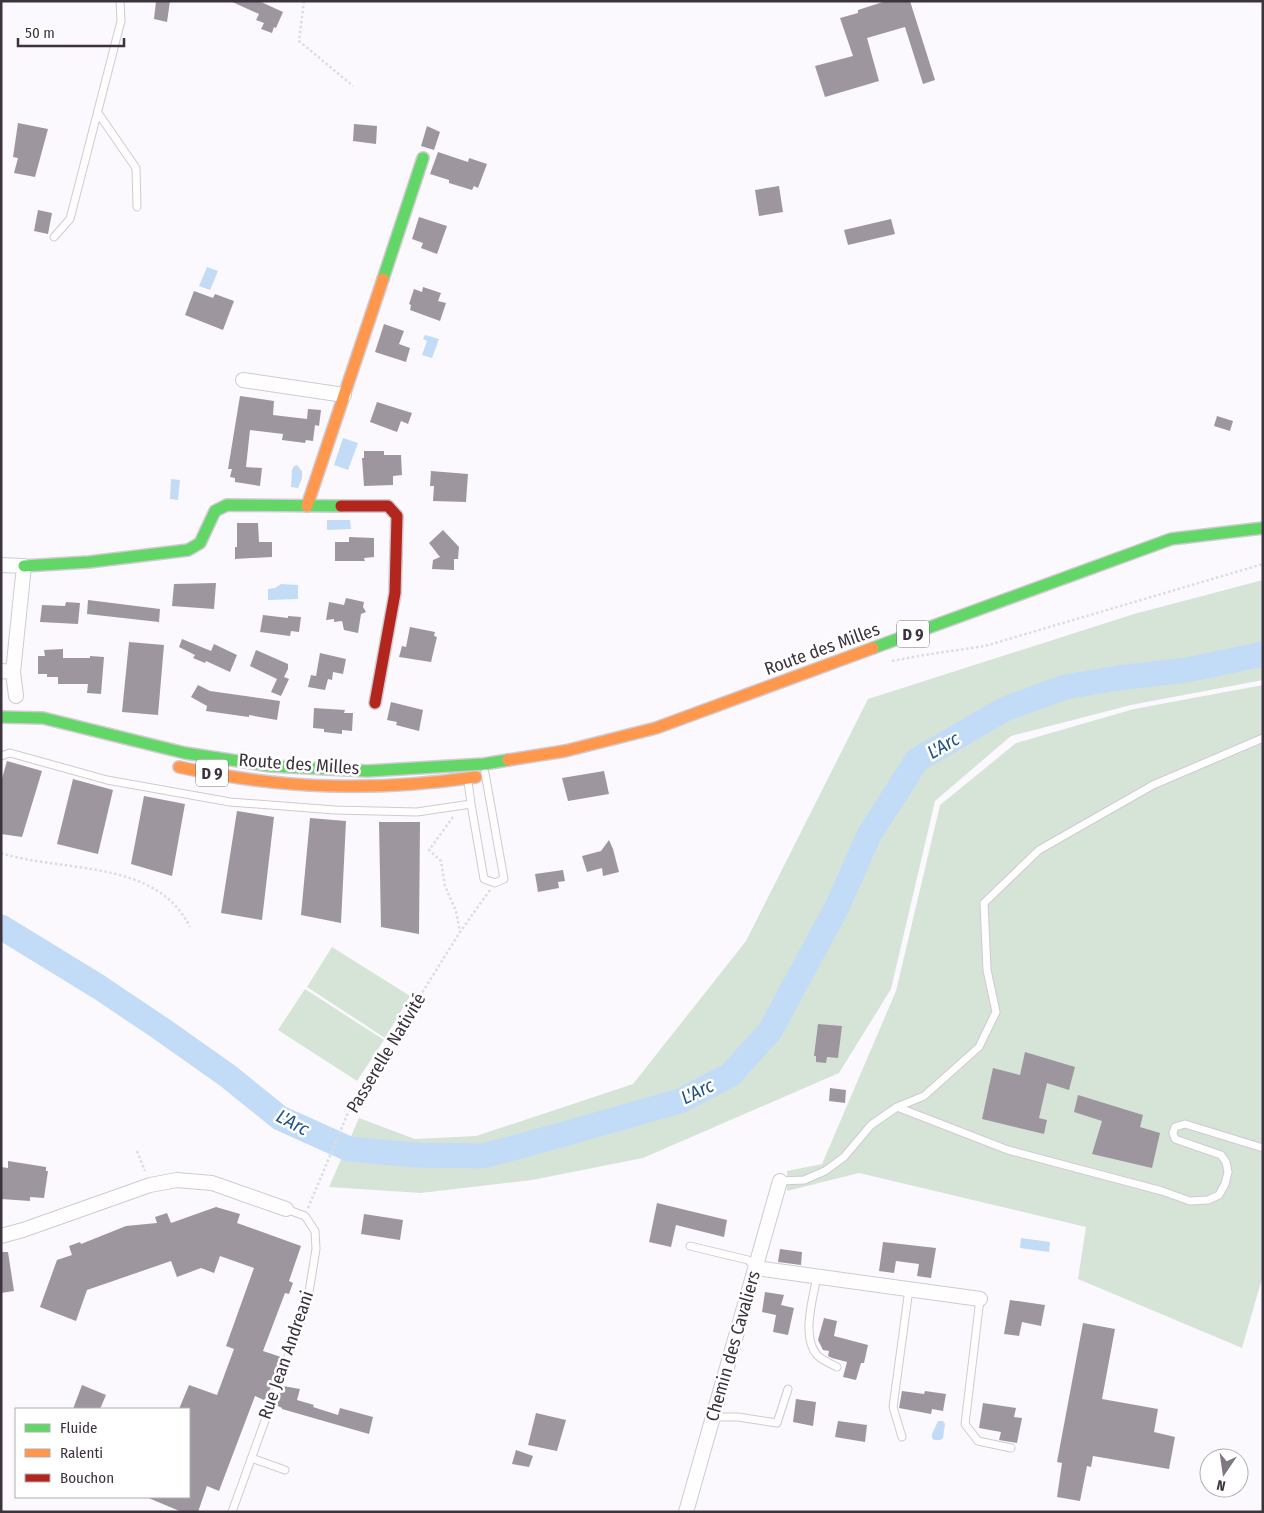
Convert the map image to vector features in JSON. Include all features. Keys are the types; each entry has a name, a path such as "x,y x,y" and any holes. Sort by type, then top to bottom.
{"main road":[{"path":"307,506 423,158"},
{"path":"24,566 89,562 188,550 200,543 215,511 227,505 388,506 397,516 395,594 375,703"},
{"name":"Route des Milles","path":"165,763 240,778 291,784 345,787 415,786 468,779 485,770 656,728 1171,539 1263,528"},
{"name":"Route des Milles","path":"1,717 43,718 185,753 272,766 367,771 466,766 502,773 524,767 565,751"},
{"path":"1,726 15,726 30,730"}],"street":[{"path":"243,380 344,395"},
{"path":"1,565 24,566 7,672 16,696"},
{"name":"Rue Jean Andreani","path":"1,1236 150,1185 177,1180 212,1183 286,1209"},
{"name":"Chemin des Cavaliers","path":"686,1512 780,1181"},
{"path":"756,1268 980,1299"}],"lane":[{"path":"54,237 70,219 121,21 120,1"},
{"path":"98,113 136,168 137,207"},
{"path":"11,709 43,718"},
{"path":"780,1181 804,1180 825,1170 844,1157 871,1125 897,1107 924,1096 979,1047 996,1012 987,970 984,903 1039,850 1153,785 1263,738"},
{"path":"1,756 10,753 106,780 230,802 335,810 408,812 471,804"},
{"path":"466,766 484,878 495,882 504,879 485,770"},
{"path":"897,1107 1008,1150 1162,1191 1190,1201 1208,1200 1219,1195 1225,1184 1228,1172 1226,1162 1221,1155 1176,1140 1173,1132 1175,1127 1185,1124 1263,1148"},
{"name":"Rue Jean Andreani","path":"232,1512 307,1304 316,1249 315,1230 305,1216 286,1209"},
{"path":"690,1246 748,1260 756,1268"},
{"path":"817,1276 808,1340 818,1356 837,1367"},
{"path":"902,1437 892,1407 909,1289"},
{"path":"980,1299 965,1424 978,1440 1012,1448"},
{"path":"714,1417 777,1423 788,1389"},
{"path":"251,1458 285,1470"}],"path":[{"path":"304,1 299,41 353,86"},
{"path":"891,662 985,646 1263,564"},
{"path":"450,806 457,812 429,850 442,861 445,886 456,911 460,932"},
{"path":"1,853 92,869 123,876 142,883 167,899 181,912 190,927"},
{"name":"Passerelle Nativité","path":"309,1206 350,1108 460,932 495,882"},
{"path":"137,1151 150,1185"}],"green space":[{"path":"1263,580 1263,680 1131,705 1011,736 935,801 891,989 839,1073 643,1158 532,1180 421,1193 329,1187 359,1118 415,1139 476,1136 633,1084 746,941 868,699 1134,614"},
{"path":"1263,685 1263,1275 1242,1348 1078,1279 1086,1227 859,1173 787,1191 787,1171 822,1164 896,991 940,805 1016,743 1134,709"},
{"path":"332,947 410,996 385,1038 307,987"},
{"path":"305,989 384,1040 357,1081 278,1030"}],"water":[{"path":"207,267 218,271 210,290 199,286"},
{"path":"425,335 439,339 432,358 422,355 427,341 423,339"},
{"path":"343,438 358,443 348,470 334,465"},
{"path":"297,465 302,471 302,478 298,488 291,487 292,470"},
{"path":"171,479 180,480 178,500 170,499"},
{"path":"327,520 350,520 351,529 327,530"},
{"path":"281,584 298,585 298,599 268,600 268,589 275,588"},
{"path":"1021,1238 1050,1242 1049,1252 1020,1248"},
{"path":"938,1421 943,1421 945,1424 943,1438 941,1440 934,1440 932,1434"}],"building":[{"path":"156,1 170,1 167,22 154,19"},
{"path":"230,1 259,1 283,12 272,33 261,29 264,23 256,20 259,14"},
{"path":"886,1 910,1 935,80 923,84 905,27 867,38 879,81 825,97 815,66 853,56 840,18 858,13 858,10"},
{"path":"18,123 48,129 35,177 14,173 18,158 13,157"},
{"path":"354,124 377,126 376,144 353,141"},
{"path":"427,126 440,132 434,150 421,146"},
{"path":"438,152 468,162 469,158 487,164 478,188 474,186 472,190 449,183 449,180 430,174"},
{"path":"779,186 783,212 759,216 755,190"},
{"path":"38,210 52,213 48,234 34,231"},
{"path":"419,217 447,226 437,254 421,248 423,243 412,239"},
{"path":"891,219 895,234 848,245 844,230"},
{"path":"423,287 441,293 438,301 446,303 440,321 410,310 411,305 409,304 414,289 422,292"},
{"path":"194,291 213,298 215,294 234,301 223,330 185,315"},
{"path":"384,324 404,331 399,344 410,348 406,362 375,352"},
{"path":"240,396 274,401 273,415 307,419 308,409 321,410 319,426 315,425 313,441 306,440 305,443 282,440 283,434 250,430 246,467 262,468 260,486 235,482 235,478 230,477 232,469 228,469"},
{"path":"377,402 412,413 408,424 401,421 397,432 370,422"},
{"path":"1217,416 1233,421 1230,431 1214,426"},
{"path":"364,451 384,451 384,455 401,455 402,475 393,476 393,485 364,486 362,458 364,458"},
{"path":"431,471 468,474 466,502 433,501 434,486 430,486"},
{"path":"237,523 258,523 259,542 272,542 272,557 235,559"},
{"path":"443,530 459,547 458,559 454,559 454,570 432,569 433,560 440,557 429,543"},
{"path":"349,537 374,538 374,557 364,558 365,561 335,561 335,542 349,542"},
{"path":"216,583 214,609 172,606 174,584"},
{"path":"346,598 364,602 363,607 366,612 361,614 358,633 344,630 342,621 326,620 329,602 344,605"},
{"path":"88,600 160,609 159,622 87,614"},
{"path":"66,602 80,603 78,624 40,622 42,605 65,606"},
{"path":"263,615 288,618 288,616 301,617 299,632 291,631 290,636 260,632"},
{"path":"410,627 435,632 434,636 437,637 431,662 399,657 402,646 406,647"},
{"path":"182,639 211,651 214,644 237,655 230,672 206,661 205,663 193,658 195,655 179,647"},
{"path":"129,642 164,645 158,715 122,712"},
{"path":"63,649 63,658 104,657 101,694 87,693 88,684 58,684 58,677 47,677 47,674 38,674 38,656 45,656 44,650"},
{"path":"256,650 288,664 284,677 289,679 281,696 271,692 277,679 250,666"},
{"path":"320,653 346,659 343,674 333,672 332,680 328,679 325,690 308,687 311,675 316,676"},
{"path":"198,685 210,691 280,701 277,720 206,711 207,706 191,697"},
{"path":"391,702 423,710 419,731 396,725 397,722 387,720"},
{"path":"314,708 345,710 344,713 353,713 352,731 342,730 342,734 324,732 324,729 313,728"},
{"path":"7,761 42,771 22,837 1,834 1,782"},
{"path":"604,771 609,794 568,801 562,778"},
{"path":"73,779 113,790 98,854 57,844"},
{"path":"144,796 185,804 172,876 131,864"},
{"path":"237,811 274,817 262,920 221,913"},
{"path":"310,818 346,821 341,923 301,915"},
{"path":"379,822 420,822 419,934 381,927"},
{"path":"609,840 619,872 603,876 602,868 587,872 582,856 601,851"},
{"path":"563,870 565,881 558,882 559,888 538,892 535,874"},
{"path":"818,1024 842,1026 838,1058 827,1057 826,1063 816,1062 816,1056 814,1056"},
{"path":"1025,1052 1075,1067 1069,1090 1047,1083 1039,1118 1047,1120 1044,1134 982,1119 993,1068 1020,1075"},
{"path":"830,1088 846,1090 845,1103 829,1101"},
{"path":"1078,1095 1143,1115 1140,1127 1160,1133 1152,1168 1092,1154 1102,1121 1074,1112"},
{"path":"8,1161 46,1167 46,1171 48,1171 44,1198 30,1197 30,1201 1,1199 1,1167 8,1168"},
{"path":"657,1203 727,1220 724,1237 676,1225 671,1247 649,1242"},
{"path":"216,1207 240,1214 237,1223 301,1246 289,1281 293,1283 289,1294 285,1293 263,1351 281,1357 266,1401 255,1396 219,1491 207,1486 198,1512 182,1512 148,1498 190,1498 190,1408 179,1408 189,1385 217,1395 234,1349 226,1346 254,1268 220,1256 214,1273 201,1268 177,1277 171,1261 87,1290 76,1321 40,1307 57,1260 72,1255 69,1246 80,1242 81,1244 126,1226 157,1223 155,1217 167,1213 171,1223"},
{"path":"364,1214 403,1220 400,1240 361,1234"},
{"path":"883,1242 936,1248 931,1278 917,1276 919,1264 896,1261 894,1273 879,1271"},
{"path":"780,1249 802,1252 801,1265 778,1262"},
{"path":"1,1252 8,1252 14,1291 1,1293"},
{"path":"765,1292 784,1295 781,1305 794,1308 788,1335 773,1332 776,1315 762,1312"},
{"path":"1010,1300 1045,1305 1041,1326 1022,1322 1019,1336 1004,1334"},
{"path":"824,1318 837,1321 834,1336 868,1345 864,1363 861,1363 856,1380 843,1377 847,1362 828,1356 829,1351 823,1350 818,1340"},
{"path":"1083,1323 1115,1329 1102,1399 1158,1409 1154,1432 1175,1437 1169,1469 1093,1456 1091,1467 1087,1466 1080,1501 1057,1497 1062,1463 1057,1462"},
{"path":"82,1385 106,1395 100,1408 73,1408"},
{"path":"283,1386 300,1389 297,1400 314,1405 313,1407 338,1415 340,1408 373,1417 369,1434 282,1409 276,1405"},
{"path":"902,1391 924,1394 925,1391 946,1394 943,1411 932,1409 931,1414 899,1408"},
{"path":"796,1399 816,1402 813,1426 793,1422"},
{"path":"983,1403 1016,1408 1014,1417 1022,1418 1017,1443 999,1440 1001,1432 979,1428"},
{"path":"536,1413 566,1420 557,1451 528,1445"},
{"path":"838,1421 867,1425 865,1442 835,1437"},
{"path":"516,1450 533,1456 529,1467 512,1464"}],"waterway":[{"name":"L'Arc","path":"1,927 99,987 160,1028 228,1076 280,1118 349,1149 416,1155 483,1156 680,1101 730,1075 770,1031 837,907 869,835 917,760 1005,709 1065,687 1118,678 1187,670 1263,654"}],"traffic: fast":[{"path":"383,279 423,158"},
{"path":"24,566 89,562 188,550 200,543 215,511 227,505 341,506"},
{"path":"873,648 1171,539 1263,528"},
{"path":"1,717 43,718 185,753 271,766 367,771 484,764 508,760"}],"traffic: slow":[{"path":"307,506 383,279"},
{"path":"508,760 565,751 656,728 873,648"},
{"path":"179,767 254,780 327,786 400,785 476,777"}],"traffic: jam":[{"path":"341,506 388,506 397,516 395,593 375,703"}]}
